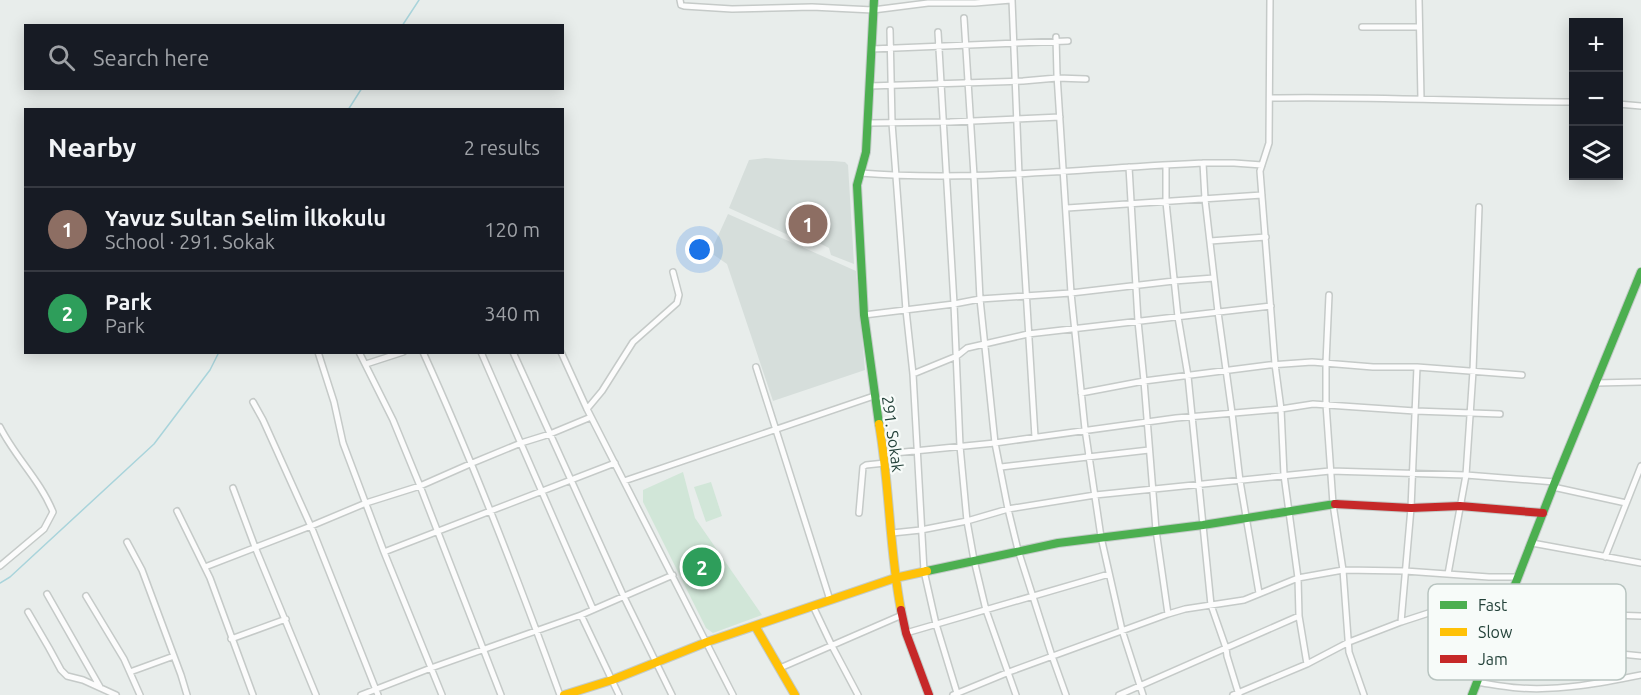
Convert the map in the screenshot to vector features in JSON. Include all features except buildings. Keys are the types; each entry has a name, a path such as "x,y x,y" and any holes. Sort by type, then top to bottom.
{"street":[{"path":"680,0 681,5 684,6 735,9 812,7 873,10 928,3 1011,0 1035,437"},
{"path":"735,9 736,0"},
{"name":"291. Sokak","path":"874,0 866,152 856,185 864,315 884,454 895,578 906,633 929,695"},
{"path":"1270,0 1269,144 1260,171 1275,364 1281,409 1284,475 1298,578 1299,616 1307,664"},
{"path":"1419,0 1421,99"},
{"path":"964,18 975,177 980,299 995,443 1018,550 1066,695"},
{"path":"1362,27 1419,27"},
{"path":"890,30 892,123 913,374 924,571 955,694 1168,614 1185,609 1244,600 1298,578 1343,570 1405,570 1518,577"},
{"path":"938,32 960,446 967,521 986,610 1016,695"},
{"path":"1056,39 1071,292 1085,429 1101,537 1109,574 1122,630 1143,695"},
{"path":"872,49 1013,44 1056,39 1068,41"},
{"path":"869,86 1057,78 1086,79"},
{"path":"1270,98 1341,97 1569,102"},
{"path":"1623,104 1641,106"},
{"path":"867,123 1059,117"},
{"path":"860,173 975,177 1203,163 1262,165"},
{"path":"1203,163 1214,278 1240,481 1259,593"},
{"path":"1166,165 1166,202 1174,281 1188,376 1211,605 1239,693"},
{"path":"1129,167 1135,285 1149,450 1156,530 1168,614"},
{"path":"1066,208 1262,195"},
{"path":"1448,574 1466,475 1473,371 1479,207"},
{"path":"1210,241 1266,237"},
{"path":"586,409 602,391 633,342 677,303 679,295 673,272"},
{"path":"1515,584 1641,272"},
{"path":"864,315 980,299 1214,278"},
{"path":"1329,295 1326,404 1330,471 1343,570 1349,652 1364,695"},
{"path":"913,374 957,356 967,348 1028,334 1271,306"},
{"path":"319,354 334,402 343,443 442,695"},
{"path":"360,354 393,420 439,532 501,695"},
{"path":"366,364 397,354"},
{"path":"424,354 490,511 562,695 612,680 707,642 895,578 1018,550 1203,525 1333,504 1411,508 1460,506 1543,513"},
{"path":"482,354 593,609"},
{"path":"514,354 624,597 672,695"},
{"path":"562,354 586,409 733,695"},
{"path":"1081,393 1144,381 1275,364 1326,363 1373,367 1418,367 1522,375"},
{"path":"756,367 830,600"},
{"path":"1401,622 1411,508 1418,367"},
{"path":"1595,383 1641,382"},
{"path":"624,481 874,396"},
{"path":"253,402 311,526 377,692"},
{"path":"884,454 995,443 1085,429 1313,404 1500,414"},
{"path":"205,567 366,503 420,486 521,443 591,417"},
{"path":"0,427 7,441 48,499 54,512 44,529 0,566"},
{"path":"1001,467 1149,450"},
{"path":"384,552 615,463"},
{"path":"860,513 863,467 885,463"},
{"path":"1605,557 1626,503 1638,485 1641,466"},
{"path":"892,533 921,530 967,521 1008,509 1095,495 1330,471 1466,475 1554,484 1626,503"},
{"path":"233,488 316,695"},
{"path":"177,511 210,578 253,695"},
{"path":"127,542 142,570 187,695"},
{"path":"1532,543 1641,564"},
{"path":"906,633 1109,574"},
{"path":"361,695 377,692 431,668 580,615 673,575"},
{"path":"47,594 100,687"},
{"path":"86,596 124,659 140,695"},
{"path":"813,606 858,695"},
{"path":"28,612 61,670 67,676 116,695"},
{"path":"1233,695 1307,664 1349,642 1428,613"},
{"path":"580,615 619,695"},
{"path":"780,668 902,615"},
{"path":"1119,695 1299,616"},
{"path":"1626,616 1641,616"},
{"path":"231,639 286,619"},
{"path":"755,626 795,695"},
{"path":"1626,654 1641,656"},
{"path":"130,672 174,656"},
{"path":"1626,678 1641,675"},
{"path":"1472,695 1476,682 1519,688 1589,684 1612,680"}],"shaded area":[{"path":"765,158 845,162 848,165 854,264 831,255 829,248 815,241 808,244 729,208 749,160"},
{"path":"728,214 856,271 865,370 773,401 727,264 714,255 712,249"}],"green space":[{"path":"683,472 695,518 762,615 713,633 706,628 643,502 643,490"},
{"path":"711,482 722,516 706,522 694,487"}],"waterway":[{"path":"403,24 419,0"},
{"path":"349,108 361,90"},
{"path":"0,583 10,577 154,444 210,370 218,354"}],"traffic: fast":[{"path":"874,0 866,152 857,185 864,315 879,424"},
{"path":"1515,584 1641,272"},
{"path":"927,571 1058,543 1203,525 1335,504"},
{"path":"1472,695 1478,680"}],"traffic: slow":[{"path":"879,424 901,610"},
{"path":"564,695 612,680 707,642 895,578 927,571"},
{"path":"755,626 795,695"}],"traffic: jam":[{"path":"1335,504 1411,508 1460,506 1543,513"},
{"path":"901,610 906,633 929,695"}],"place":[{"name":"Yavuz Sultan Selim İlkokulu","path":"808,224"},
{"name":"Park","path":"702,567"}]}
